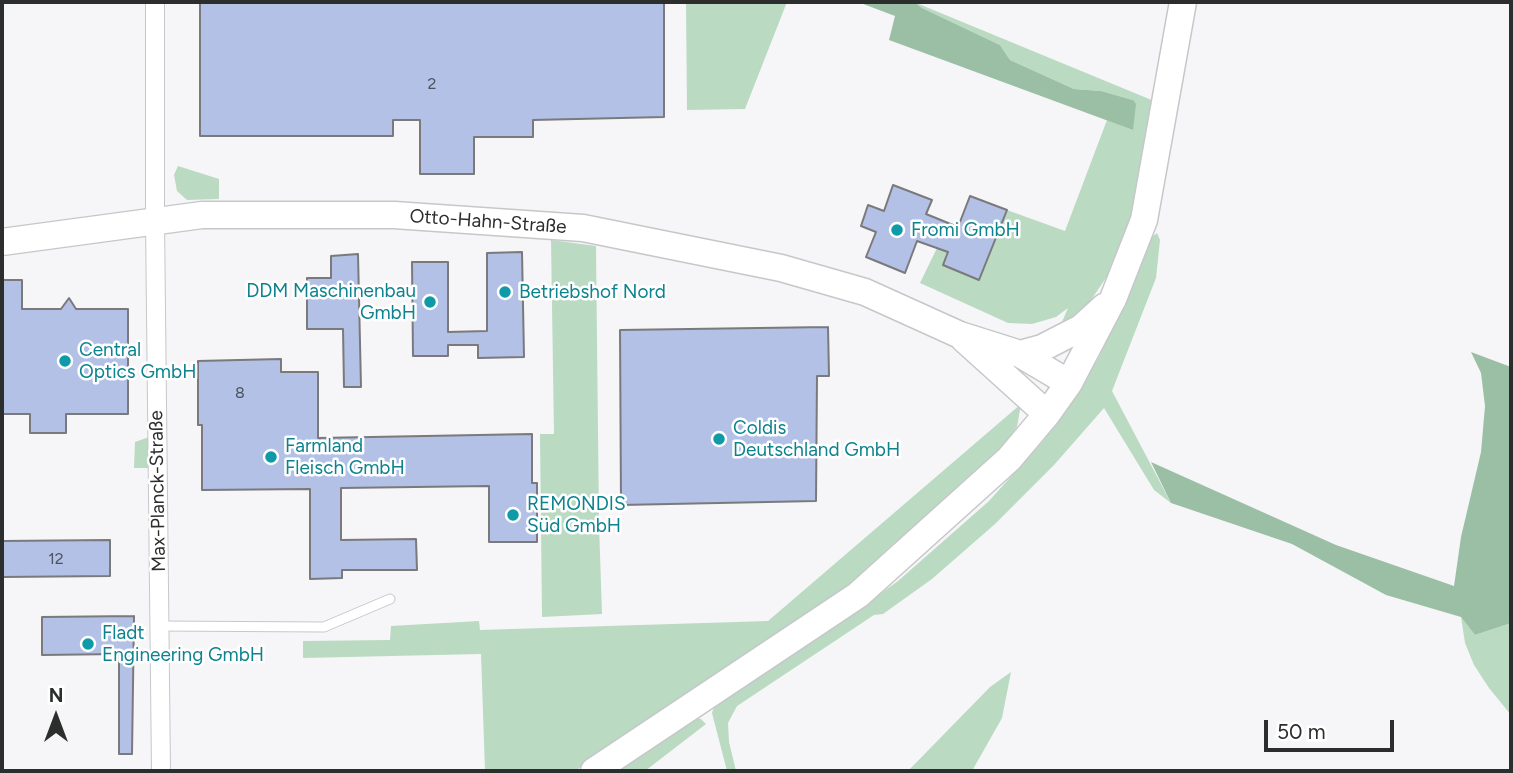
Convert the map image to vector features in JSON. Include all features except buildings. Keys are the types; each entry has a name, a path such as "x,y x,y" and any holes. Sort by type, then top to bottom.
{"street":[{"name":"Max-Planck-Straße","path":"155,2 161,771"},
{"path":"594,771 858,595 1009,459 1047,414 1069,383 1113,299 1144,220 1183,2"},
{"name":"Otto-Hahn-Straße","path":"2,242 202,215 394,215 583,228 780,268 865,292 960,335"},
{"path":"1020,354 1042,348 1081,328 1113,299"},
{"path":"960,335 1020,354 1069,383"},
{"path":"960,335 1047,414"}],"lane":[{"path":"159,626 324,627 390,599"}],"green space":[{"path":"686,2 787,2 745,109 687,110"},
{"path":"858,2 914,2 1000,45 1010,60 1074,89 1101,91 1133,100 1136,104 1133,130 889,40 895,16"},
{"path":"914,2 1154,101 1143,181 1120,257 1085,309 1055,338 1068,308 1056,317 1032,324 1008,323 920,283 937,248 943,247 949,250 943,265 979,280 1007,210 1065,231 1107,120 1133,130 1133,100 1101,91 1074,89 1010,60 1000,45"},
{"path":"178,166 219,179 219,199 187,200 177,191 174,175"},
{"path":"1157,233 1160,240 1156,278 1112,391 1171,503 1154,490 1104,408 1054,465 995,524 932,579 883,614 874,615 737,706 728,723 729,742 736,771 727,771 712,713 715,703 898,581 989,501 1043,441 1075,396 1098,359 1121,312 1146,242"},
{"path":"551,240 596,246 602,614 542,617 540,434 554,434"},
{"path":"1471,352 1511,367 1511,623 1475,635 1461,617 1386,595 1292,544 1171,503 1151,462 1336,545 1454,586 1461,537 1481,452 1485,406 1481,373"},
{"path":"1021,404 1017,427 1000,450 862,577 792,628 575,771 485,771 481,654 303,658 303,641 390,640 391,626 479,621 480,630 768,621"},
{"path":"149,437 150,468 134,468 135,442"},
{"path":"1461,617 1475,635 1511,623 1511,715 1474,665 1465,643"},
{"path":"1011,672 1002,718 972,771 908,771 990,687"},
{"path":"696,718 706,724 645,771 615,771"}],"place":[{"name":"Fromi GmbH","path":"897,230"},
{"name":"Betriebshof Nord","path":"505,292"},
{"name":"DDM Maschinenbau GmbH","path":"430,302"},
{"name":"Central Optics GmbH","path":"65,361"},
{"name":"Coldis Deutschland GmbH","path":"719,439"},
{"name":"Farmland Fleisch GmbH","path":"271,457"},
{"name":"REMONDIS Süd GmbH","path":"513,515"},
{"name":"Fladt Engineering GmbH","path":"88,644"}]}
